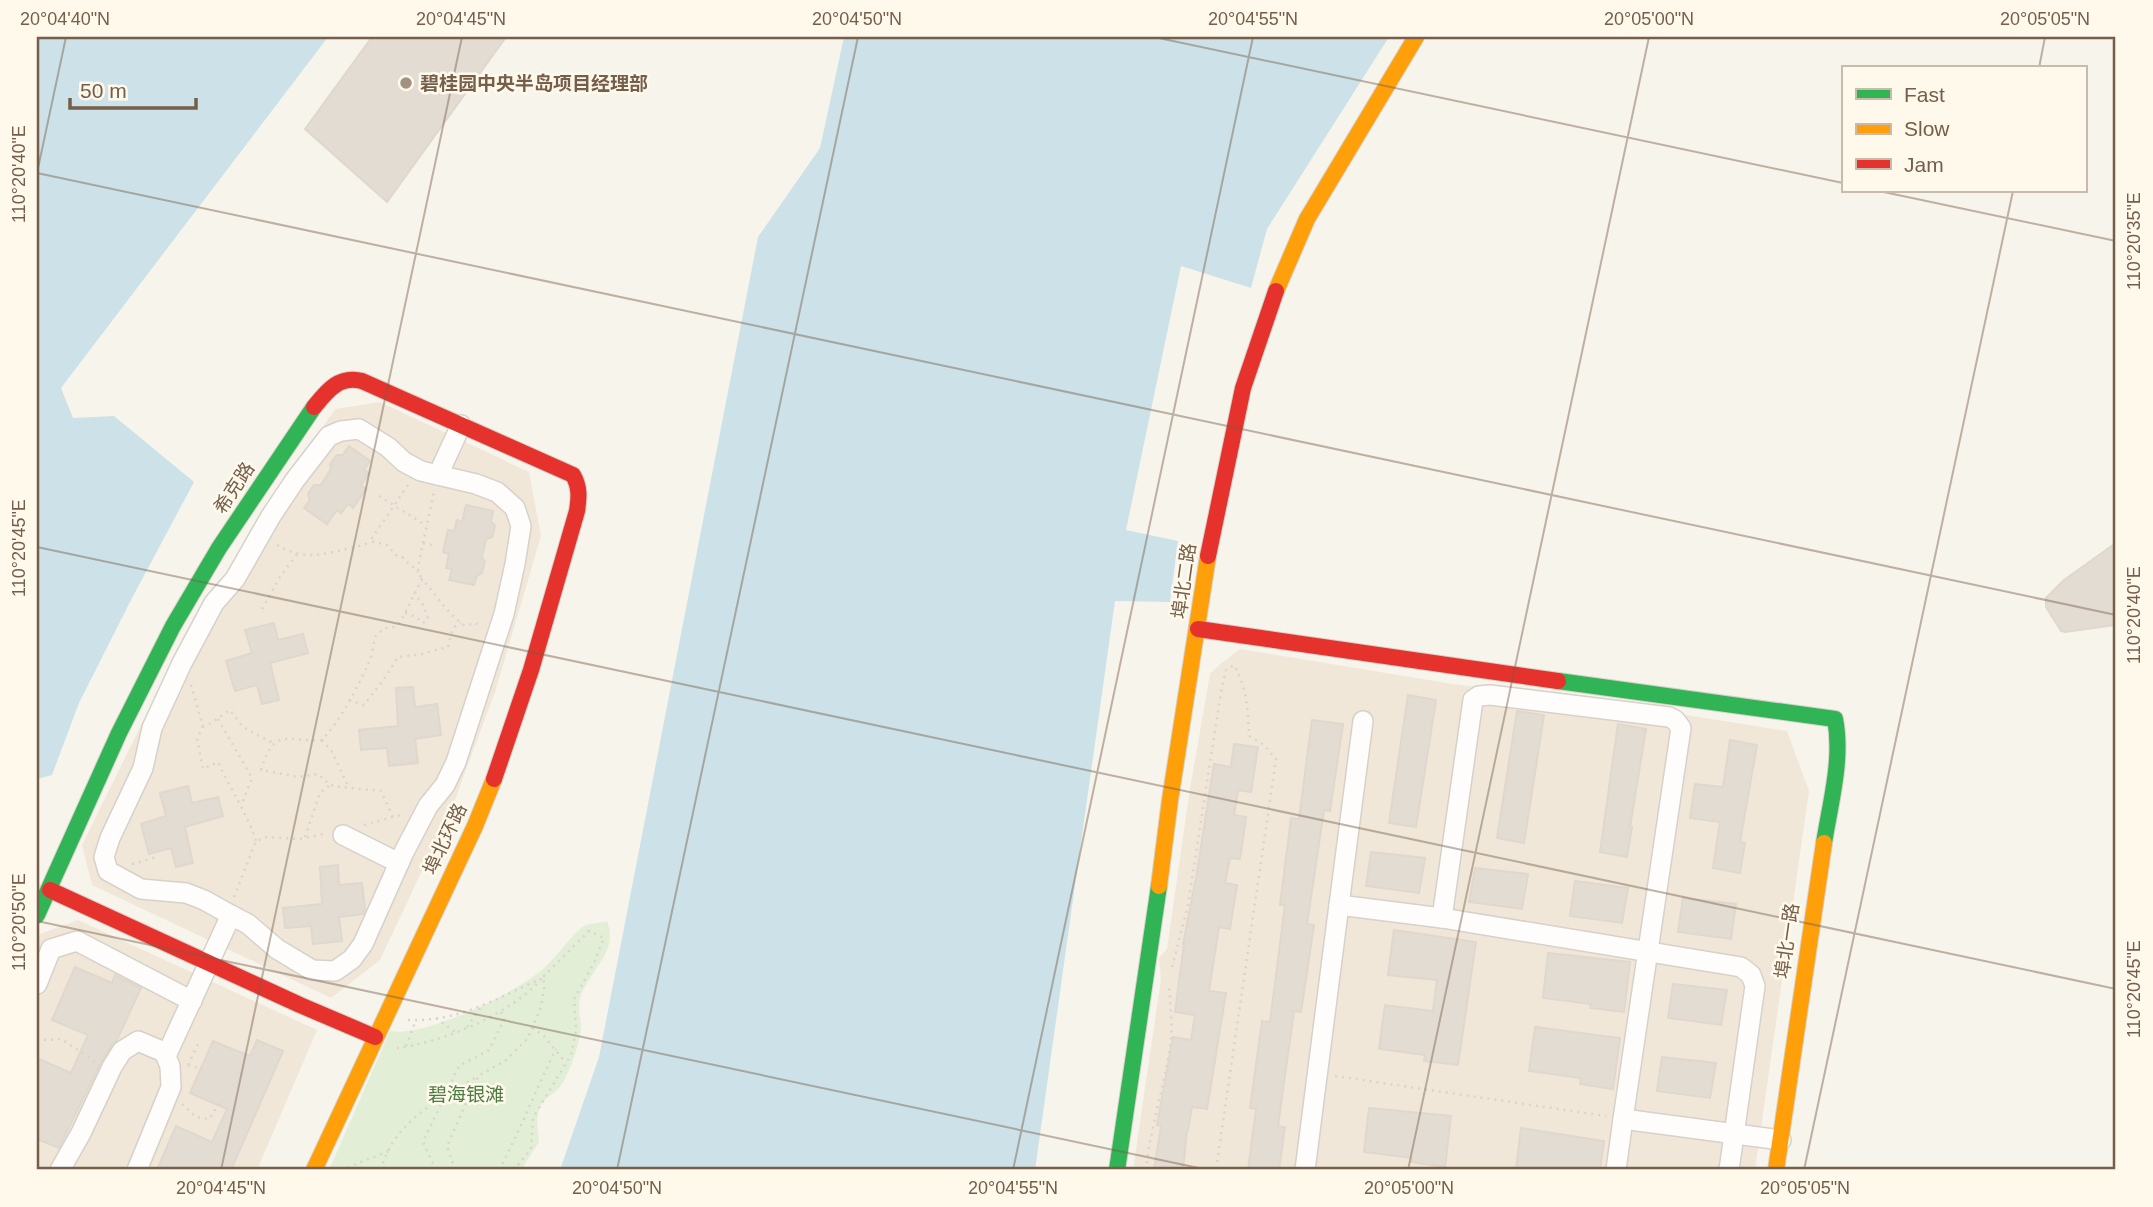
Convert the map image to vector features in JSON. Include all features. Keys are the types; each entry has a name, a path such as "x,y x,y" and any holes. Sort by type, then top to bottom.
{"street":[{"name":"埠北二路","path":"1117,1170 1206,563 1243,388 1268,313 1307,219 1416,37"},
{"name":"希克路","path":"37,915 138,695 172,628 204,572 281,456 328,390 338,382 348,378 357,379 573,475 578,482 577,511"},
{"path":"438,475 461,425"},
{"path":"359,429 388,447 404,462 438,475 497,492 515,509 521,526 515,564 496,639 456,762 445,785 428,806 363,944 352,959 335,971 312,970 277,949 248,924 204,900 186,893 141,888 108,870 104,857 110,838 143,768 152,727 184,660 214,603 235,579 261,532 295,480 329,436 341,431 359,429"},
{"name":"埠北环路","path":"314,1170 494,780 529,677 577,511"},
{"name":"埠北一路","path":"1198,629 1835,719 1838,734 1836,762 1776,1170"},
{"path":"1442,918 1473,700 1479,696 1490,695 1669,717 1681,727 1616,1170"},
{"path":"1304,1170 1363,721"},
{"path":"342,835 399,863"},
{"path":"50,890 375,1037"},
{"path":"1339,905 1442,918 1741,967 1751,975 1755,986 1729,1170"},
{"path":"166,1056 202,992 209,963 230,915"},
{"path":"37,984 51,949 77,941 202,992"},
{"path":"60,1170 121,1051 138,1041 163,1052 166,1056 170,1066 171,1087 137,1170"},
{"path":"1623,1119 1780,1140"}],"path":[{"path":"261,532 276,544 297,554 313,556 364,545 370,541 417,469"},
{"path":"418,572 438,475"},
{"path":"379,496 427,526"},
{"path":"370,541 387,545 397,556 402,557 418,572 437,600 461,623 465,626 475,622 496,639"},
{"path":"423,543 436,546"},
{"path":"262,609 297,554"},
{"path":"322,740 331,731 371,660 376,635 385,628 394,628 405,613 422,579"},
{"path":"405,613 423,623 428,619 424,606 414,593"},
{"path":"349,700 364,705 398,657 447,647 453,628 461,623"},
{"path":"184,660 204,726"},
{"path":"1171,973 1188,905 1221,692 1226,670 1234,665 1242,680 1248,703 1249,736 1264,745 1276,759 1216,1170"},
{"path":"230,915 234,897 256,841 250,822 218,762 203,769 197,739 204,726 230,710 243,727 273,743"},
{"path":"218,719 252,778 241,806"},
{"path":"349,788 332,752 322,740 285,738 273,743 261,770 298,777 318,774 330,785 349,788 381,790 393,817"},
{"path":"305,837 320,793 330,785"},
{"path":"256,841 267,837 342,835 358,827 428,806"},
{"path":"390,1049 405,1048 466,1028 533,989 589,931 604,938 574,999 576,1030 571,1055 533,1118 531,1149 514,1170"},
{"path":"406,1020 436,1018 481,1007 542,978"},
{"path":"381,1170 384,1159 415,1115 505,1061 528,1038 541,1007 545,984 542,978"},
{"path":"1146,1170 1148,1149 1170,1052 1172,1025 1169,982"},
{"path":"502,998 512,1003"},
{"path":"466,1028 481,1007"},
{"path":"436,1170 423,1142 459,1066 489,1050 504,1020 500,1010"},
{"path":"436,1018 456,1033"},
{"path":"405,1048 416,1020"},
{"path":"532,1028 543,1035 566,1063"},
{"path":"37,1039 61,1039 93,1061 112,1067"},
{"path":"188,1065 200,1040"},
{"path":"499,1170 519,1133 556,1049"},
{"path":"1317,1073 1623,1119"},
{"path":"455,1170 447,1146 478,1076"},
{"path":"166,1097 184,1105 196,1117 209,1119 220,1102"},
{"path":"341,1170 389,1151"}],"shaded area":[{"path":"380,402 529,472 541,536 495,692 453,805 380,960 331,998 92,885 82,845 188,630 335,409"},
{"path":"1240,649 1453,684 1661,711 1787,731 1809,791 1755,1170 1133,1170 1161,979 1159,958 1167,949 1210,674"},
{"path":"78,920 317,1030 257,1170 37,1170 37,942 40,934"}],"green space":[{"name":"碧海银滩","path":"607,921 610,932 606,953 580,999 581,1031 575,1056 560,1087 541,1105 537,1121 539,1142 521,1170 329,1170 390,1031 425,1027 493,1000 544,968 581,928"}],"water":[{"path":"37,37 328,37 61,388 73,418 114,416 194,482 79,703 52,775 37,779"},
{"path":"844,37 1389,37 1267,229 1251,288 1181,266 1126,530 1178,541 1170,602 1115,601 1035,1170 560,1170 599,1057 758,237 820,148"}],"building":[{"name":"碧桂园中央半岛项目经理部","path":"372,37 506,37 387,202 305,129"},
{"path":"349,446 370,461 364,470 369,473 361,485 366,489 353,508 348,504 341,513 337,510 327,524 304,508 310,500 308,494 314,485 321,485 331,469 330,464 337,455 343,455"},
{"path":"466,505 493,511 491,521 495,526 492,537 486,539 482,557 485,562 474,585 449,580 452,569 446,568 449,554 443,552 448,530 454,531 457,520 462,522"},
{"path":"2116,543 2116,625 2061,631 2046,607 2046,598 2064,580"},
{"path":"274,623 278,640 303,634 308,653 270,663 279,700 262,704 257,685 235,691 226,661 252,653 245,630"},
{"path":"413,687 415,707 437,704 441,735 415,739 418,763 389,766 387,748 361,750 359,730 398,726 396,688"},
{"path":"1408,695 1436,700 1416,827 1389,823"},
{"path":"1517,711 1544,715 1524,843 1497,838"},
{"path":"1312,720 1343,724 1330,811 1324,810 1307,924 1314,925 1301,1012 1294,1011 1278,1126 1285,1127 1279,1170 1248,1170 1256,1109 1250,1108 1262,1021 1270,1022 1285,905 1280,905 1291,818 1299,819"},
{"path":"1618,724 1646,729 1627,857 1600,852"},
{"path":"1730,740 1757,745 1740,842 1745,843 1740,873 1713,868 1720,822 1690,818 1695,784 1723,787"},
{"path":"1234,744 1258,747 1251,792 1238,790 1234,815 1246,817 1240,859 1230,858 1225,883 1237,885 1230,929 1219,927 1209,991 1226,993 1207,1109 1192,1107 1183,1170 1154,1170 1161,1126 1157,1125 1173,1037 1191,1040 1195,1015 1175,1012 1183,944 1214,764 1231,767"},
{"path":"188,786 192,803 218,797 223,816 185,827 193,863 176,867 171,848 149,854 141,824 166,816 160,793"},
{"path":"1371,852 1425,858 1419,893 1366,886"},
{"path":"338,865 339,885 362,883 365,909 363,914 339,917 342,941 313,944 311,926 285,928 283,908 322,904 320,867"},
{"path":"1475,868 1528,874 1522,909 1469,902"},
{"path":"1575,881 1628,888 1622,923 1570,916"},
{"path":"1683,898 1736,904 1731,939 1678,932"},
{"path":"1394,930 1476,942 1458,1065 1424,1061 1425,1055 1379,1049 1385,1005 1433,1011 1437,980 1388,975"},
{"path":"1548,953 1630,962 1624,1012 1590,1008 1591,1004 1543,998"},
{"path":"75,967 112,983 115,975 141,988 117,1040 101,1062 59,1148 37,1139 37,1058 71,1073 88,1035 52,1020"},
{"path":"1673,984 1727,990 1721,1025 1668,1018"},
{"path":"1535,1027 1620,1038 1613,1089 1580,1084 1581,1078 1529,1071"},
{"path":"257,1040 283,1051 231,1170 157,1170 176,1126 212,1142 227,1109 190,1093 213,1041 250,1056"},
{"path":"1662,1057 1716,1063 1710,1098 1657,1091"},
{"path":"1369,1108 1451,1116 1445,1167 1411,1162 1412,1158 1364,1152"},
{"path":"1521,1128 1604,1141 1600,1170 1516,1170"}],"traffic: fast":[{"path":"37,915 119,733 173,626 219,548 314,407"},
{"path":"1558,681 1835,719 1837,766 1824,843"},
{"path":"1117,1170 1159,886"}],"traffic: slow":[{"path":"1276,291 1307,219 1416,37"},
{"path":"1159,886 1208,556"},
{"path":"314,1170 475,826 494,779"},
{"path":"1776,1170 1824,843"}],"traffic: jam":[{"path":"1208,556 1243,388 1276,291"},
{"path":"314,407 340,382 362,381 573,475 575,479 578,493 577,511 531,670 494,779"},
{"path":"1198,629 1558,681"},
{"path":"50,890 375,1037"}],"place":[{"name":"碧桂园中央半岛项目经理部","path":"406,83"}]}
